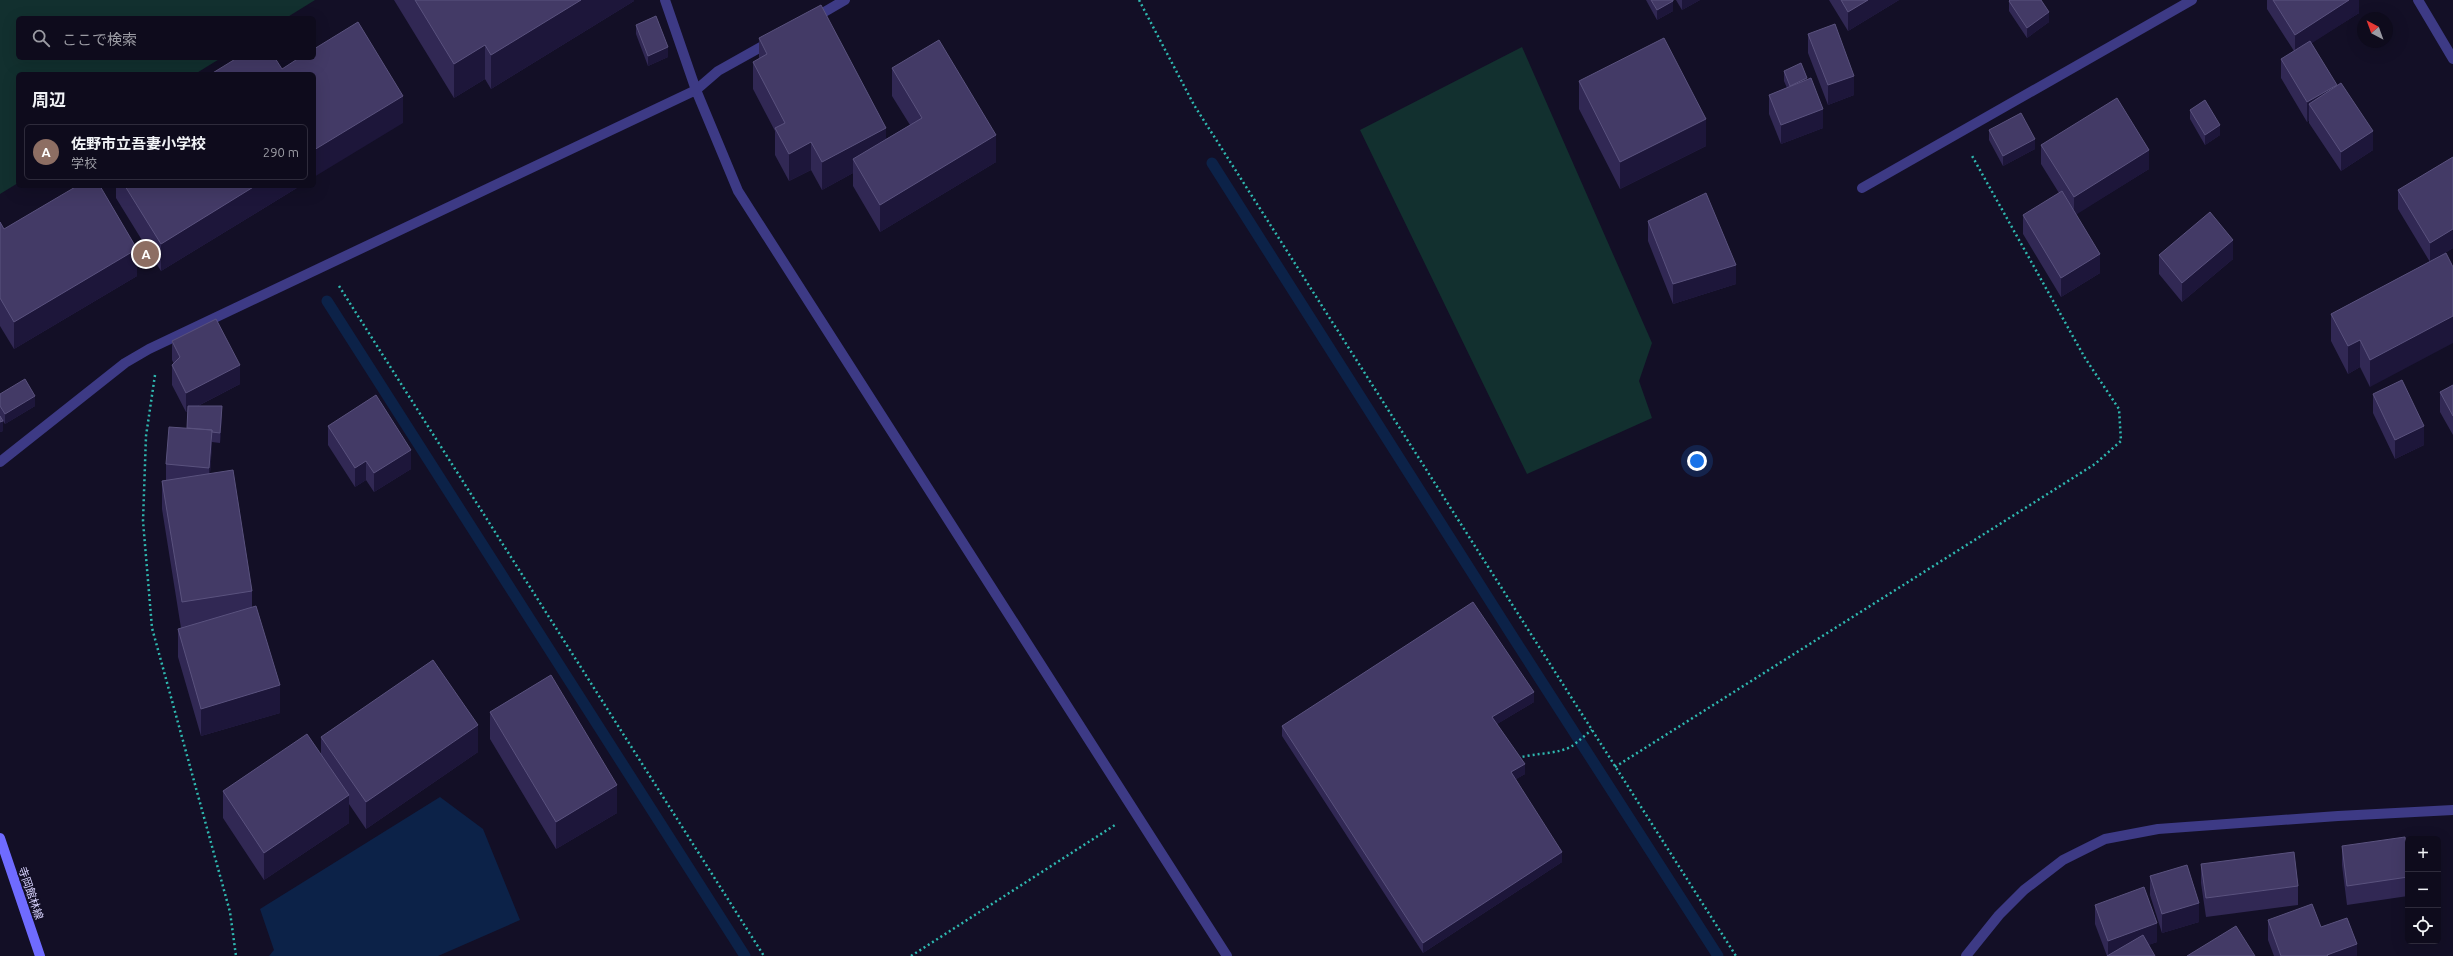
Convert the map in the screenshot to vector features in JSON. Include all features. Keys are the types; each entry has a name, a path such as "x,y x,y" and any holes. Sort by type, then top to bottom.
{"main road":[{"name":"寺岡館林線","path":"0,838 40,956"}],"street":[{"path":"665,0 696,90 738,192 1132,810 1227,956"},
{"path":"805,22 846,0"},
{"path":"1862,188 2192,0"},
{"path":"2418,0 2453,59"},
{"path":"0,462 125,363 149,349 696,90 718,71 778,38"},
{"path":"1966,956 1999,915 2024,890 2063,860 2105,839 2158,829 2338,816 2453,810"}],"path":[{"path":"1139,0 1194,105 1736,956"},
{"path":"1615,767 2095,464 2121,441 2119,409 2085,358 1960,133"},
{"path":"326,266 764,956"},
{"path":"149,349 155,376 146,436 142,521 152,628 230,912 236,956"},
{"path":"1514,759 1534,753 1556,752 1572,746 1592,730"},
{"path":"911,956 1120,821 1132,810"}],"green space":[{"path":"0,0 315,0 289,16 16,16 16,60 218,60 198,72 16,72 16,184 0,194"},
{"path":"1522,47 1652,343 1639,381 1652,418 1527,474 1360,130"}],"water":[{"path":"440,797 483,829 520,920 438,956 269,956 274,950 260,909"}],"building":[{"path":"415,0 581,0 491,55 485,45 454,64"},
{"path":"1651,0 1673,0 1673,1 1657,10"},
{"path":"1841,0 1868,0 1848,12"},
{"path":"2041,0 2049,12 2027,28 2009,1"},
{"path":"2273,0 2349,0 2295,35"},
{"path":"821,5 886,128 822,162 811,142 789,154 775,128 785,123 753,62 767,54 759,38"},
{"path":"656,16 668,47 648,56 636,25"},
{"path":"358,22 403,96 316,149 316,72 214,72 234,60 276,60 282,69 296,60 316,60 316,48"},
{"path":"1835,24 1854,76 1828,85 1808,34"},
{"path":"1664,38 1706,119 1620,162 1579,81"},
{"path":"939,40 996,135 880,205 853,159 922,118 892,68"},
{"path":"2310,41 2337,85 2307,102 2281,59"},
{"path":"1801,63 1807,78 1790,86 1784,71"},
{"path":"1811,78 1823,109 1781,125 1769,95"},
{"path":"2341,83 2373,131 2341,152 2309,104"},
{"path":"2117,98 2149,150 2074,197 2041,145"},
{"path":"2205,100 2220,125 2205,135 2190,110"},
{"path":"2021,113 2035,139 2003,156 1989,130"},
{"path":"2453,157 2453,229 2430,243 2398,190"},
{"path":"74,188 101,188 137,249 14,322 0,298 0,222 4,229"},
{"path":"126,188 252,188 161,244"},
{"path":"2062,191 2100,254 2061,278 2023,215"},
{"path":"1706,193 1736,265 1673,284 1648,221"},
{"path":"2210,212 2233,240 2182,283 2159,255"},
{"path":"2446,253 2453,267 2453,316 2370,360 2360,340 2348,346 2331,314"},
{"path":"216,319 240,365 186,393 172,365 180,357 172,341"},
{"path":"25,379 35,396 5,414 0,406 0,394"},
{"path":"2402,380 2424,426 2395,440 2373,394"},
{"path":"2453,385 2453,416 2440,392"},
{"path":"376,395 411,450 374,473 366,461 355,468 328,426"},
{"path":"188,406 222,406 220,433 212,432 212,430 187,428"},
{"path":"169,427 212,430 209,468 166,464"},
{"path":"233,470 252,591 182,602 162,481"},
{"path":"1473,602 1534,692 1492,717 1525,764 1511,772 1562,852 1423,943 1282,726"},
{"path":"256,606 280,685 201,709 178,629"},
{"path":"433,660 478,725 366,802 321,737"},
{"path":"551,675 617,785 556,822 490,712"},
{"path":"307,734 349,795 264,853 223,791"},
{"path":"2405,837 2405,877 2347,886 2342,846"},
{"path":"2294,852 2298,886 2206,898 2201,864"},
{"path":"2187,865 2199,903 2162,914 2150,876"},
{"path":"2144,887 2157,923 2108,941 2095,905"},
{"path":"2312,904 2321,927 2347,918 2357,944 2327,955 2328,956 2281,956 2268,920"},
{"path":"2236,926 2255,956 2187,956"},
{"path":"2143,935 2155,956 2107,956"}],"waterway":[{"path":"1212,163 1511,634 1718,956"},
{"path":"327,301 745,956"}],"place":[{"name":"佐野市立吾妻小学校","path":"146,254"}]}
